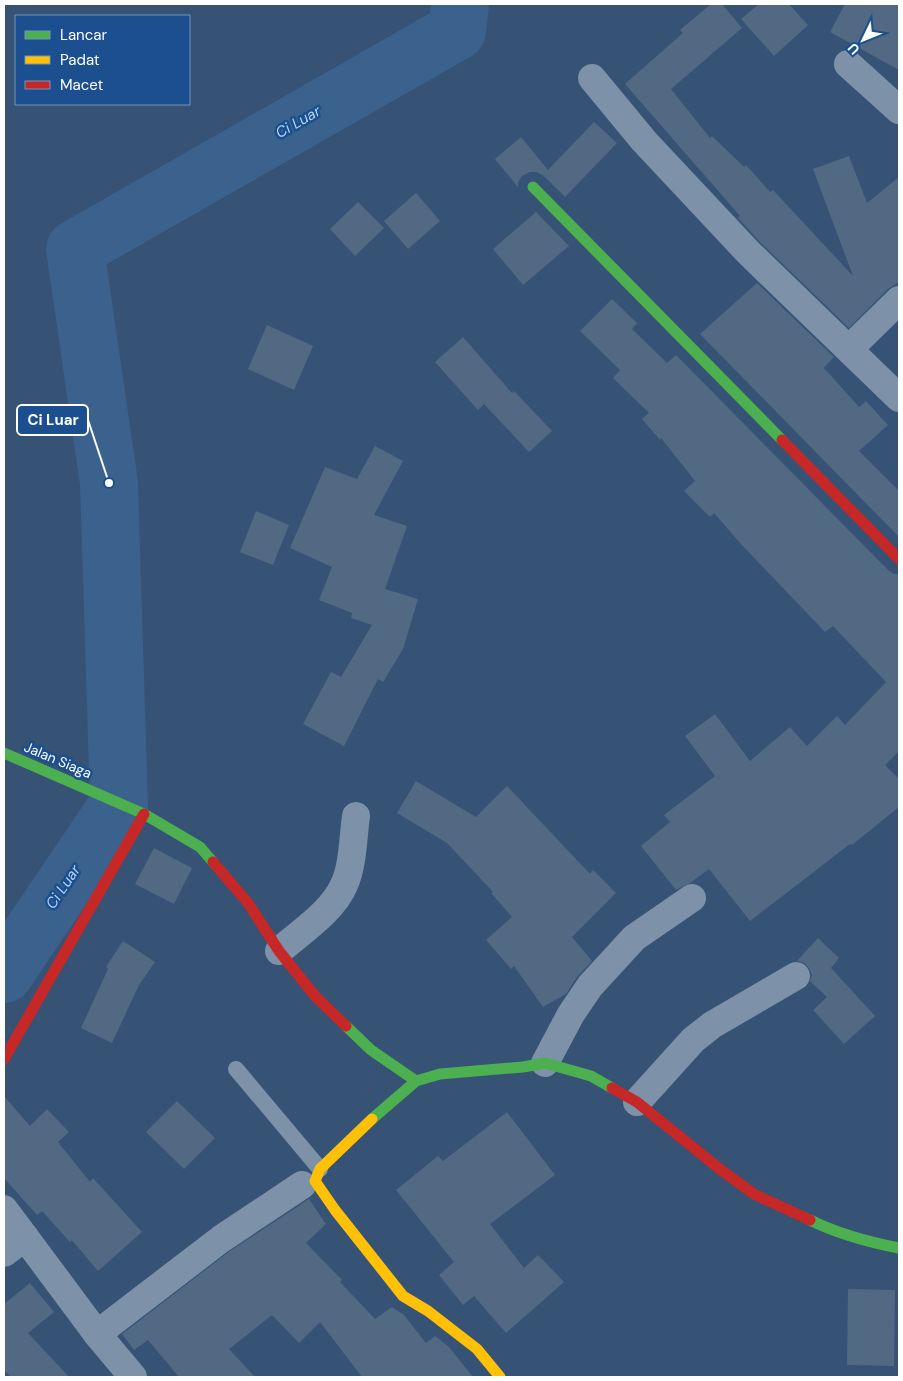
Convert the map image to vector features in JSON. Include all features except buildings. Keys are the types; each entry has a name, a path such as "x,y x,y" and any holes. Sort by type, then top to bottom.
{"street":[{"path":"848,64 899,110"},
{"path":"592,78 644,141 749,253 899,398"},
{"path":"533,187 899,559"},
{"path":"849,349 899,300"},
{"name":"Jalan Siaga","path":"4,753 144,814 200,847 248,903 280,951 314,996 371,1050 416,1080"},
{"path":"4,1059 144,814"},
{"path":"280,951 333,904 344,884 348,869 356,816"},
{"path":"545,1064 571,1014 590,986 634,938 692,898"},
{"path":"638,1102 693,1040 712,1026 796,976"},
{"path":"98,1334 221,1239 311,1177 359,1130 416,1080 440,1074 545,1064 592,1076 638,1102 720,1170 754,1194 826,1228 872,1244 899,1248"},
{"path":"311,1177 403,1296 428,1311 477,1349 500,1377"},
{"path":"4,1209 14,1245 98,1334 133,1377"}],"lane":[{"path":"236,1068 311,1177"}],"waterway":[{"name":"Ci Luar","path":"4,974 119,804 109,483 75,249 457,31 460,4"}],"traffic: fast":[{"path":"533,187 782,440"},
{"path":"4,753 144,814 200,847 213,862"},
{"path":"346,1026 371,1050 416,1081"},
{"path":"372,1119 416,1081 440,1074 523,1067 545,1063 591,1076 612,1088"},
{"path":"810,1220 853,1237 899,1248"}],"traffic: slow":[{"path":"372,1119 320,1169 315,1181 335,1210 403,1296 428,1311 477,1349 500,1377"}],"traffic: jam":[{"path":"782,440 899,559"},
{"path":"4,1059 144,814"},
{"path":"213,862 248,903 279,951 315,996 346,1026"},
{"path":"612,1088 637,1102 721,1170 754,1194 810,1220"}],"place":[{"name":"Ci Luar","path":"109,483"}]}
